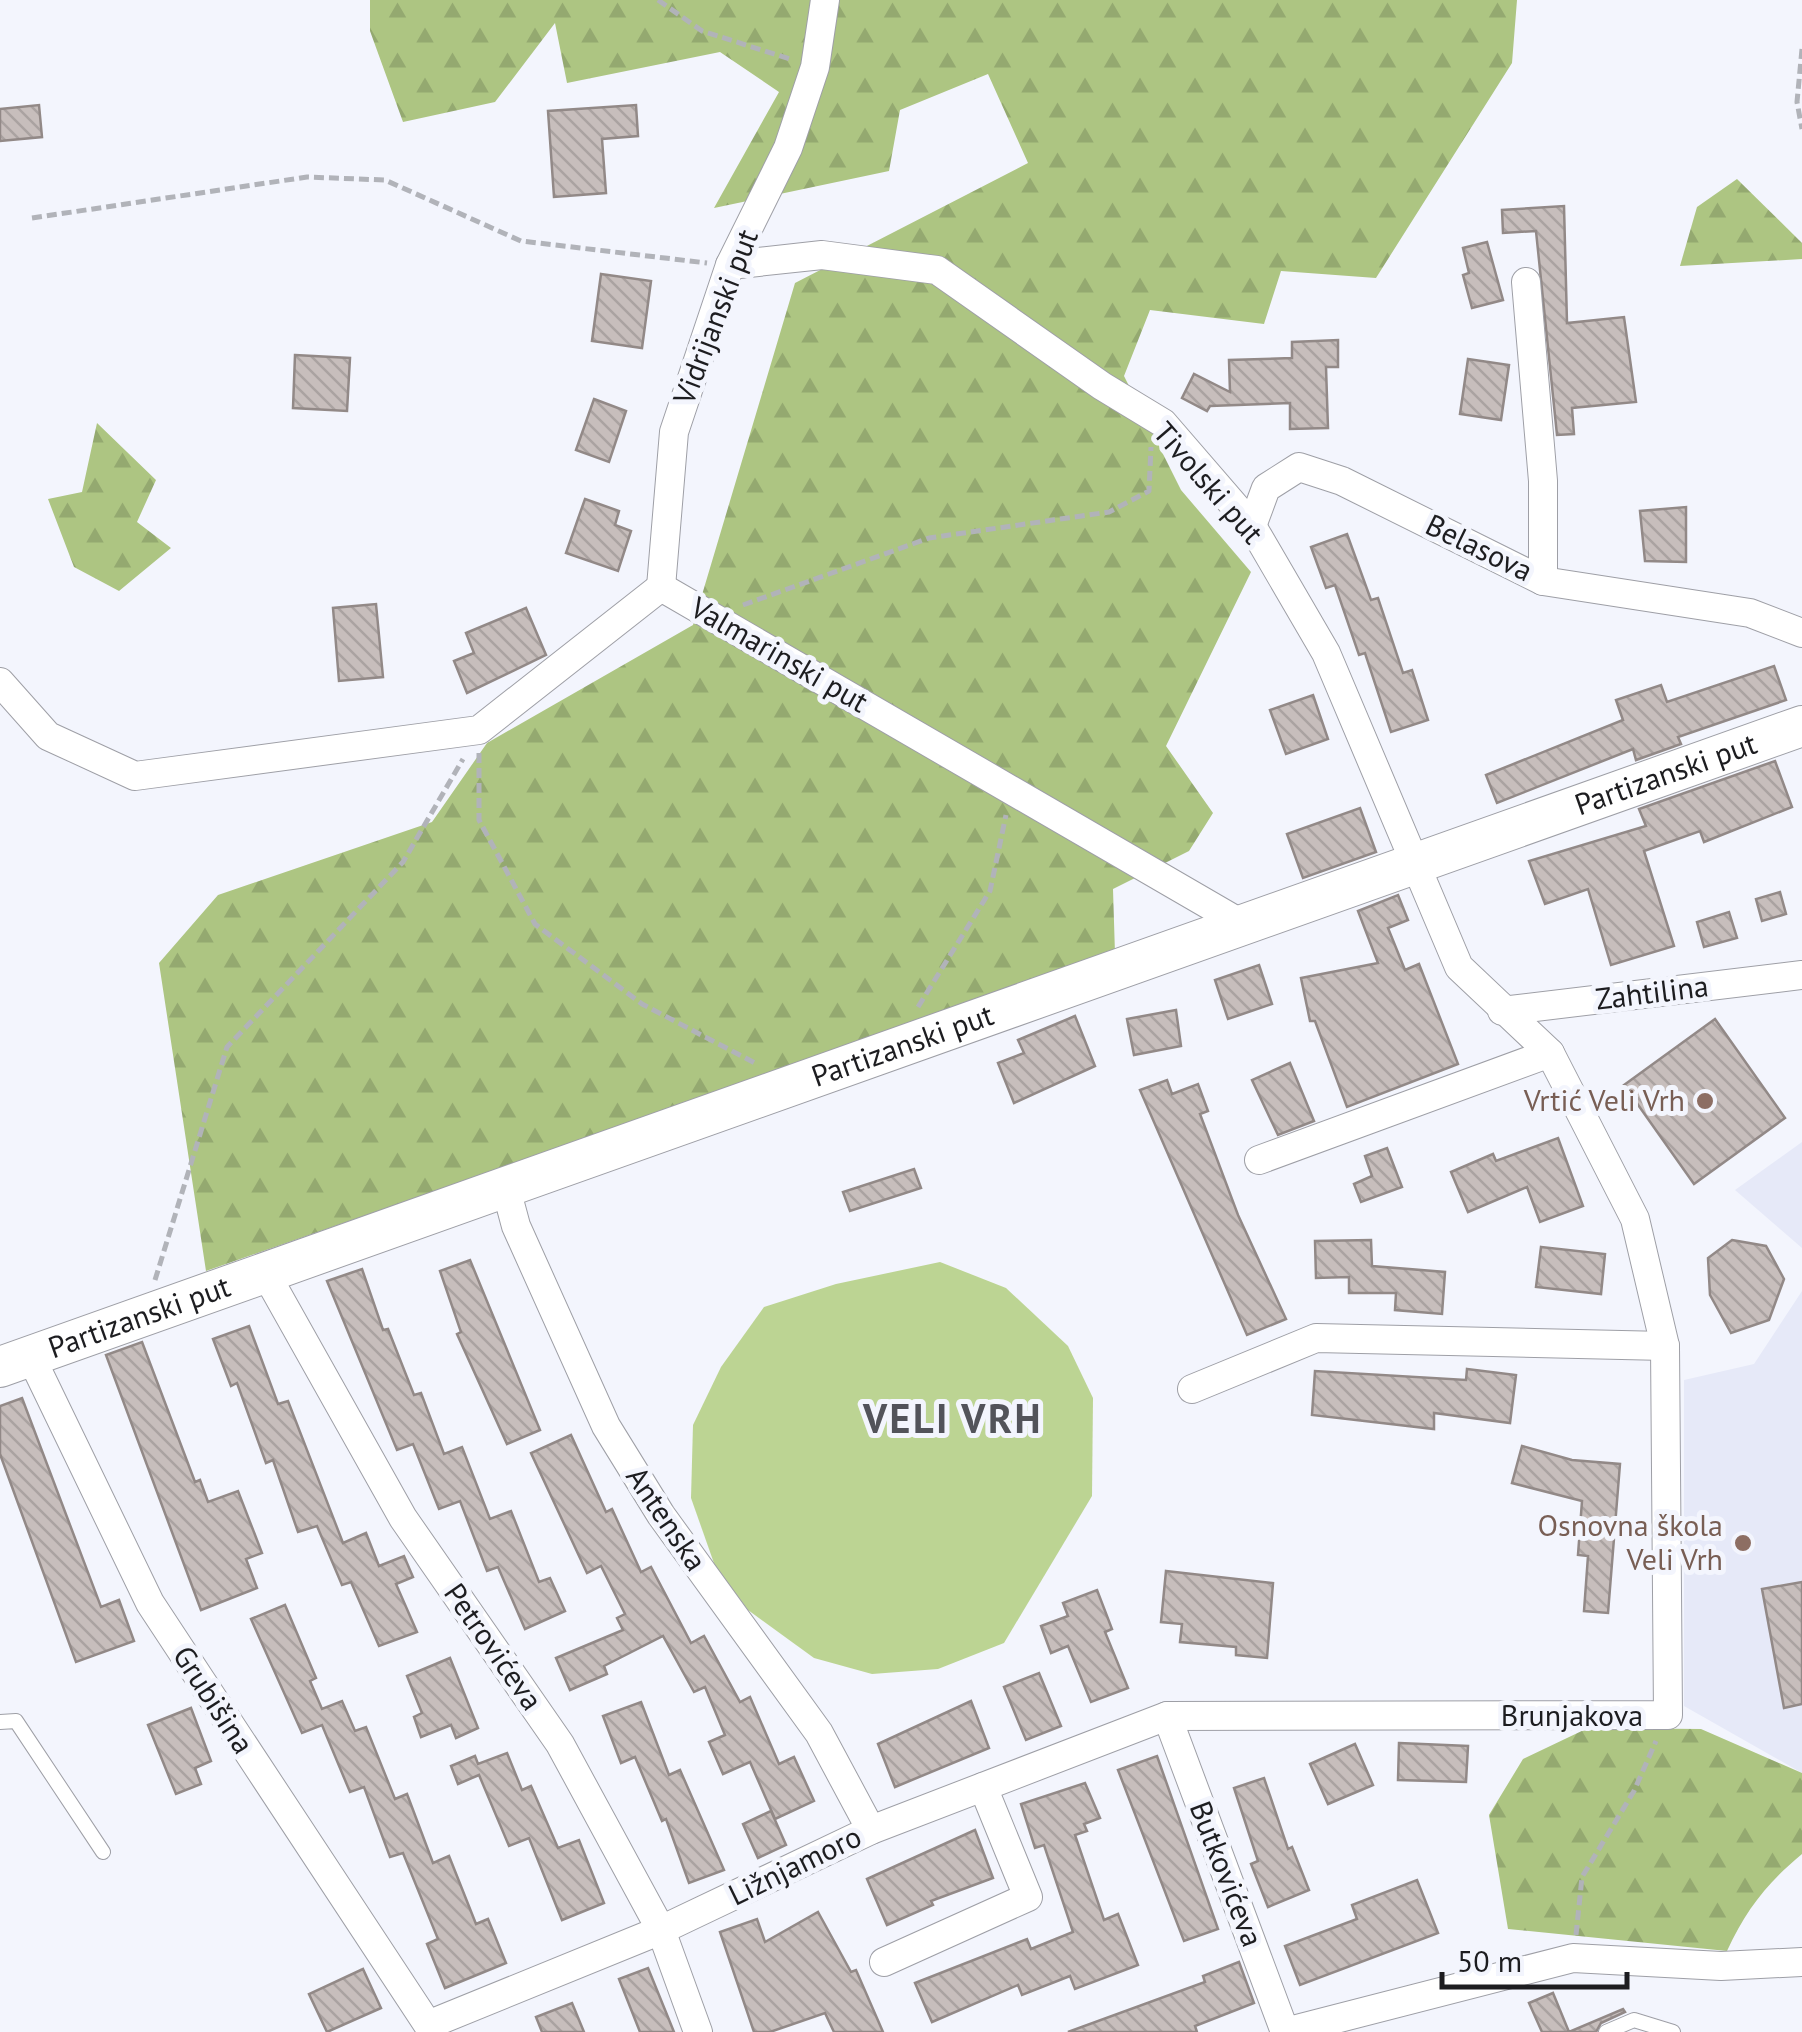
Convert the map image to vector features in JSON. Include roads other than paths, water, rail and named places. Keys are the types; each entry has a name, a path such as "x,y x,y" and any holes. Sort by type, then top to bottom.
{"street":[{"name":"Vidrijanski put","path":"661,586 674,432 730,265 788,148 815,66 825,0"},
{"name":"Tivolski put","path":"730,265 822,255 937,270 1153,417 1252,526 1326,653 1414,863"},
{"path":"1526,282 1543,481 1543,580"},
{"name":"Belasova","path":"1252,526 1266,488 1299,466 1342,481 1543,580 1750,613 1802,632"},
{"name":"Valmarinski put","path":"0,682 48,736 134,776 479,730 661,586 1242,924"},
{"name":"Partizanski put","path":"15,1362 1802,726"},
{"name":"Brunjakova","path":"1167,1716 1668,1715 1664,1346 1634,1219 1550,1053 1502,1012 1459,967 1414,863"},
{"name":"Zahtilina","path":"1502,1012 1802,975"},
{"path":"1258,1160 1550,1053"},
{"name":"Antenska","path":"505,1185 516,1226 606,1426 661,1516 819,1733 871,1830"},
{"name":"Petrovićeva","path":"266,1274 403,1518 560,1744 660,1930 698,2032"},
{"path":"1192,1388 1316,1338 1664,1346"},
{"name":"Grubišina","path":"15,1362 150,1602 428,2025"},
{"name":"Ližnjamoro","path":"428,2025 660,1930 871,1830 1167,1716"},
{"name":"Butkovićeva","path":"1167,1716 1285,2032"},
{"path":"884,1962 1028,1898 982,1787"},
{"path":"1285,2032 1321,2027 1573,1958 1722,1966 1802,1962"}],"lane":[{"path":"0,1722 16,1721 104,1852"},
{"path":"1606,2032 1634,2020 1673,2032"}],"place":[{"name":"Vrtić Veli Vrh","path":"1705,1101"},
{"name":"Osnovna škola Veli Vrh","path":"1743,1543"}],"district":[{"name":"VELI VRH","path":"953,1419"}]}
